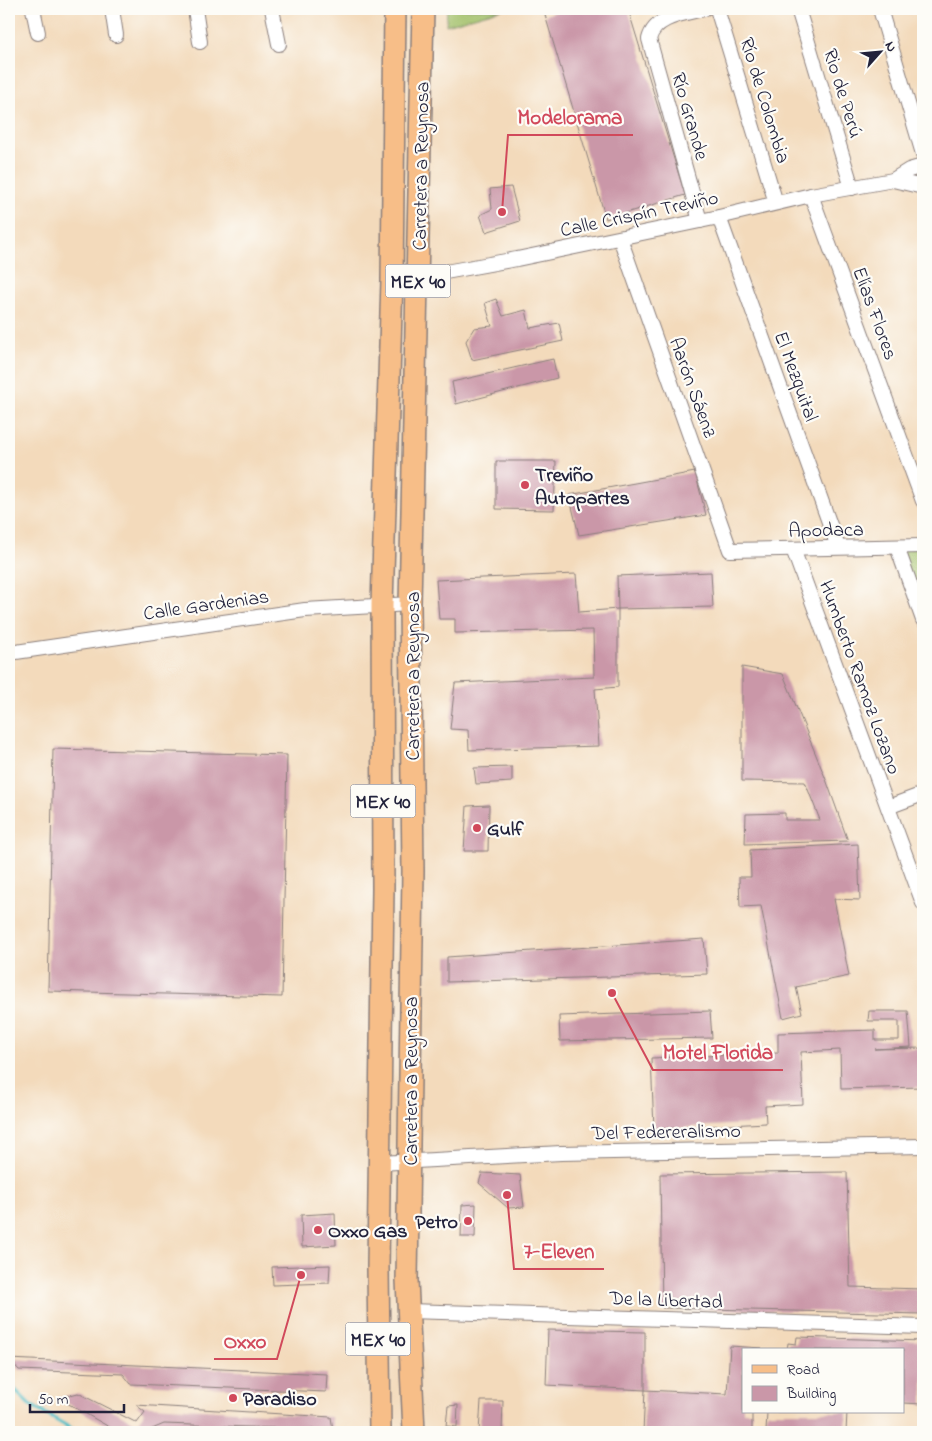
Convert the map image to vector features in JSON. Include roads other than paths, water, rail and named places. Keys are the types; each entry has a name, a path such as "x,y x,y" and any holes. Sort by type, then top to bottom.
{"main road":[{"name":"Carretera a Reynosa","path":"380,1432 378,1365 383,889 382,605 392,280 395,9"},
{"name":"Carretera a Reynosa","path":"414,1432 408,1311 412,871 410,604 423,9"}],"street":[{"path":"33,9 38,33"},
{"path":"112,9 116,35"},
{"path":"195,9 200,42"},
{"path":"272,9 279,44"},
{"name":"Río Grande","path":"700,221 649,39 651,31 656,25 666,19 704,9"},
{"name":"Río de Colombia","path":"718,9 776,203"},
{"name":"Rio de Perú","path":"798,9 852,188"},
{"path":"880,9 923,154"},
{"name":"Calle Crispín Treviño","path":"392,280 418,277 620,238 811,195 893,180 909,170 923,166"},
{"name":"Calle Crispín Treviño","path":"893,180 923,187"},
{"name":"Elías Flores","path":"811,195 923,500"},
{"name":"El Mezquital","path":"719,217 838,548"},
{"name":"Aarón Sáenz","path":"620,238 730,550"},
{"name":"Apodaca","path":"730,550 923,546"},
{"path":"897,548 923,620"},
{"name":"Humberto Ramoz Lozano","path":"793,549 923,904"},
{"name":"Calle Gardenias","path":"9,653 305,610 410,604"},
{"path":"888,807 923,794"},
{"name":"Del Federeralismo","path":"380,1163 569,1153 923,1146"},
{"name":"De la Libertad","path":"408,1311 923,1327"}],"waterway":[{"path":"9,1384 30,1405 77,1432"}],"place":[{"name":"Modelorama","path":"502,212"},
{"name":"Treviño Autopartes","path":"525,485"},
{"name":"Gulf","path":"477,828"},
{"name":"Motel Florida","path":"612,993"},
{"name":"7-Eleven","path":"507,1195"},
{"name":"Petro","path":"468,1221"},
{"name":"Oxxo Gas","path":"318,1230"},
{"name":"Oxxo","path":"301,1275"},
{"name":"Paradiso","path":"233,1398"}]}
